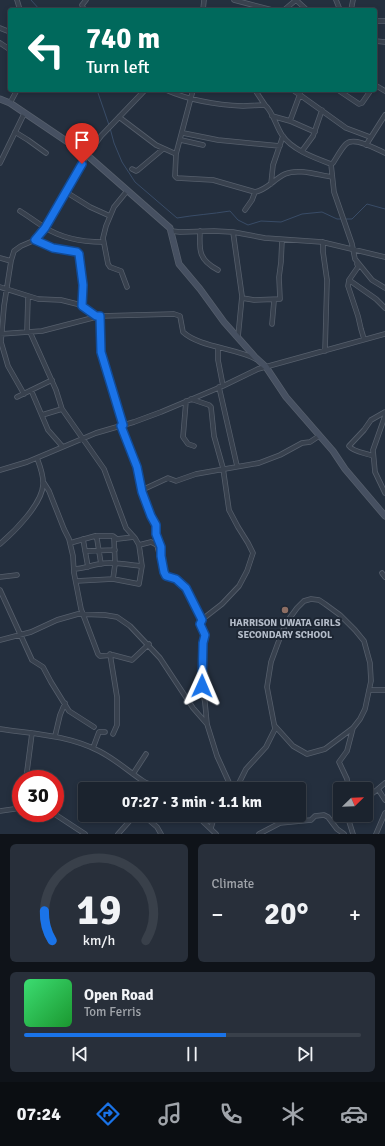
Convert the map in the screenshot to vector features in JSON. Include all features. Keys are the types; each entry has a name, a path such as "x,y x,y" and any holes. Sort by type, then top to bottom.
{"street":[{"path":"234,0 264,8"},
{"path":"253,5 255,0"},
{"path":"287,8 297,0 305,8"},
{"path":"10,103 15,92"},
{"path":"24,394 7,363 2,348 1,334 11,261 16,249 35,240 45,228 87,155 101,136 142,92"},
{"path":"172,92 191,99 237,106 265,105"},
{"path":"193,92 183,133 176,154 175,176 177,178 213,180 255,192 261,190 286,174 294,172 332,177"},
{"path":"256,92 283,136 302,152 313,158 331,164"},
{"path":"296,92 346,128 370,137"},
{"path":"341,92 360,104 370,92"},
{"path":"290,121 300,94"},
{"path":"0,99 10,103 24,114 87,155 171,231 179,264 200,289 224,322 266,367 286,397 333,451 345,469 385,516"},
{"path":"302,152 315,132 322,110"},
{"path":"0,163 24,114"},
{"path":"366,145 385,115"},
{"path":"272,116 290,121 315,132"},
{"path":"119,117 137,132 163,150 176,154"},
{"path":"15,132 46,153"},
{"path":"183,133 218,140 280,146"},
{"path":"271,184 273,165 283,136"},
{"path":"181,140 203,145"},
{"path":"385,153 366,145 351,141 346,144 331,164 334,192 353,249 354,257 357,263 372,280 385,288"},
{"path":"132,169 136,171 138,170 163,150"},
{"path":"127,191 115,205 103,238 108,264 110,267 121,271 127,287"},
{"path":"66,192 90,207 110,216"},
{"path":"245,210 251,202 255,192"},
{"path":"20,211 45,228 72,239 87,242 103,242"},
{"path":"171,231 233,232 282,240 323,242 385,257"},
{"path":"200,231 201,255 206,263 218,270"},
{"path":"233,232 242,298 238,338"},
{"path":"35,240 45,245 77,252 79,254 83,285 82,306"},
{"path":"242,298 274,301 280,299 279,276 282,240"},
{"path":"323,242 327,280 325,351"},
{"path":"0,258 11,261"},
{"path":"357,263 357,269 348,280 348,290 358,316 360,329 364,339"},
{"path":"348,280 379,301 385,308"},
{"path":"0,288 38,299 66,300 82,306 98,316"},
{"path":"28,296 29,332 52,380 62,408 106,473 123,522 139,545 142,566 139,584 113,579 76,580"},
{"path":"272,324 274,301"},
{"path":"1,334 52,329 98,316 176,314 180,316 181,329 184,334 194,340 244,354 260,361"},
{"path":"98,316 101,352 122,425 137,467 142,490 151,516 156,525 156,534 161,547 161,556"},
{"path":"0,470 37,458 62,446 186,401 266,367 385,334"},
{"path":"218,347 221,387 236,466"},
{"path":"17,397 52,380"},
{"path":"31,390 50,432 62,446"},
{"path":"191,399 211,407 214,436 223,468 226,497 230,513 253,553 247,571 239,586 222,604 202,620 200,624 205,635 203,643 201,681 207,724 217,756 229,782"},
{"path":"186,401 183,437 188,444 194,446"},
{"path":"42,415 62,408"},
{"path":"374,456 354,451 349,446 371,420 385,412"},
{"path":"385,416 374,446 375,472 385,493"},
{"path":"142,490 168,478 176,481 196,474 223,468 248,466 264,462 300,444 310,442 319,436"},
{"path":"37,458 44,483 70,543 82,614 98,654 100,656 110,654 132,660 149,644"},
{"path":"0,544 16,530 28,516 39,497 44,483"},
{"path":"70,543 95,536 108,535 117,539 134,537"},
{"path":"95,536 97,539 101,564"},
{"path":"113,579 115,564 114,537"},
{"path":"83,539 88,567"},
{"path":"139,545 151,542 155,543 159,548 164,574 176,579 186,588 202,620"},
{"path":"85,552 115,550"},
{"path":"74,569 101,564 142,566"},
{"path":"382,572 385,577"},
{"path":"0,576 17,575"},
{"path":"0,590 32,660 43,667 51,682 72,713 94,727"},
{"path":"348,782 339,762 347,751 353,728 363,713 371,681 371,669 362,637 340,615 322,602 313,599 304,601 286,623 268,673 268,693 275,726 293,746 307,754 325,748 353,728"},
{"path":"0,640 31,632 57,620 82,614 117,617 125,622 149,644 164,662 193,708 207,724"},
{"path":"110,654 117,697 118,722 117,728 113,734"},
{"path":"369,690 385,690"},
{"path":"55,736 65,703"},
{"path":"240,782 246,769 268,744 275,726"},
{"path":"0,730 55,736 76,741 112,758 146,782"},
{"path":"93,748 99,732 105,732"},
{"path":"27,770 32,733"},
{"path":"133,774 146,754"},
{"path":"373,793 385,784"},
{"path":"378,789 385,800"},
{"path":"0,811 12,809"},
{"path":"376,834 385,813"},
{"path":"259,834 280,823 311,820 314,817 324,816 328,817 337,829 344,834"},
{"path":"64,820 85,834"},
{"path":"118,834 129,822"},
{"path":"151,822 161,834"},
{"path":"204,822 216,834"},
{"path":"211,828 213,822"},
{"path":"350,822 354,834"}],"waterway":[{"path":"31,0 38,8"},
{"path":"98,92 109,125"},
{"path":"110,128 114,143 122,162 135,182 177,218 230,211 238,220 248,225 261,221 281,222 302,214 322,212 337,219 341,219"},
{"path":"344,219 352,219 367,204 385,209"}],"place":[{"name":"HARRISON UWATA GIRLS SECONDARY SCHOOL","path":"285,610"}],"route":[{"path":"82,164 45,228 35,240 53,248 77,252 79,254 83,285 82,306 96,316 100,316 100,345 103,363 123,425 121,426 137,467 142,492 156,525 156,534 161,547 164,574 176,579 186,588 196,606 198,615 202,620 200,624 205,635 203,643 201,677 202,686"}]}
